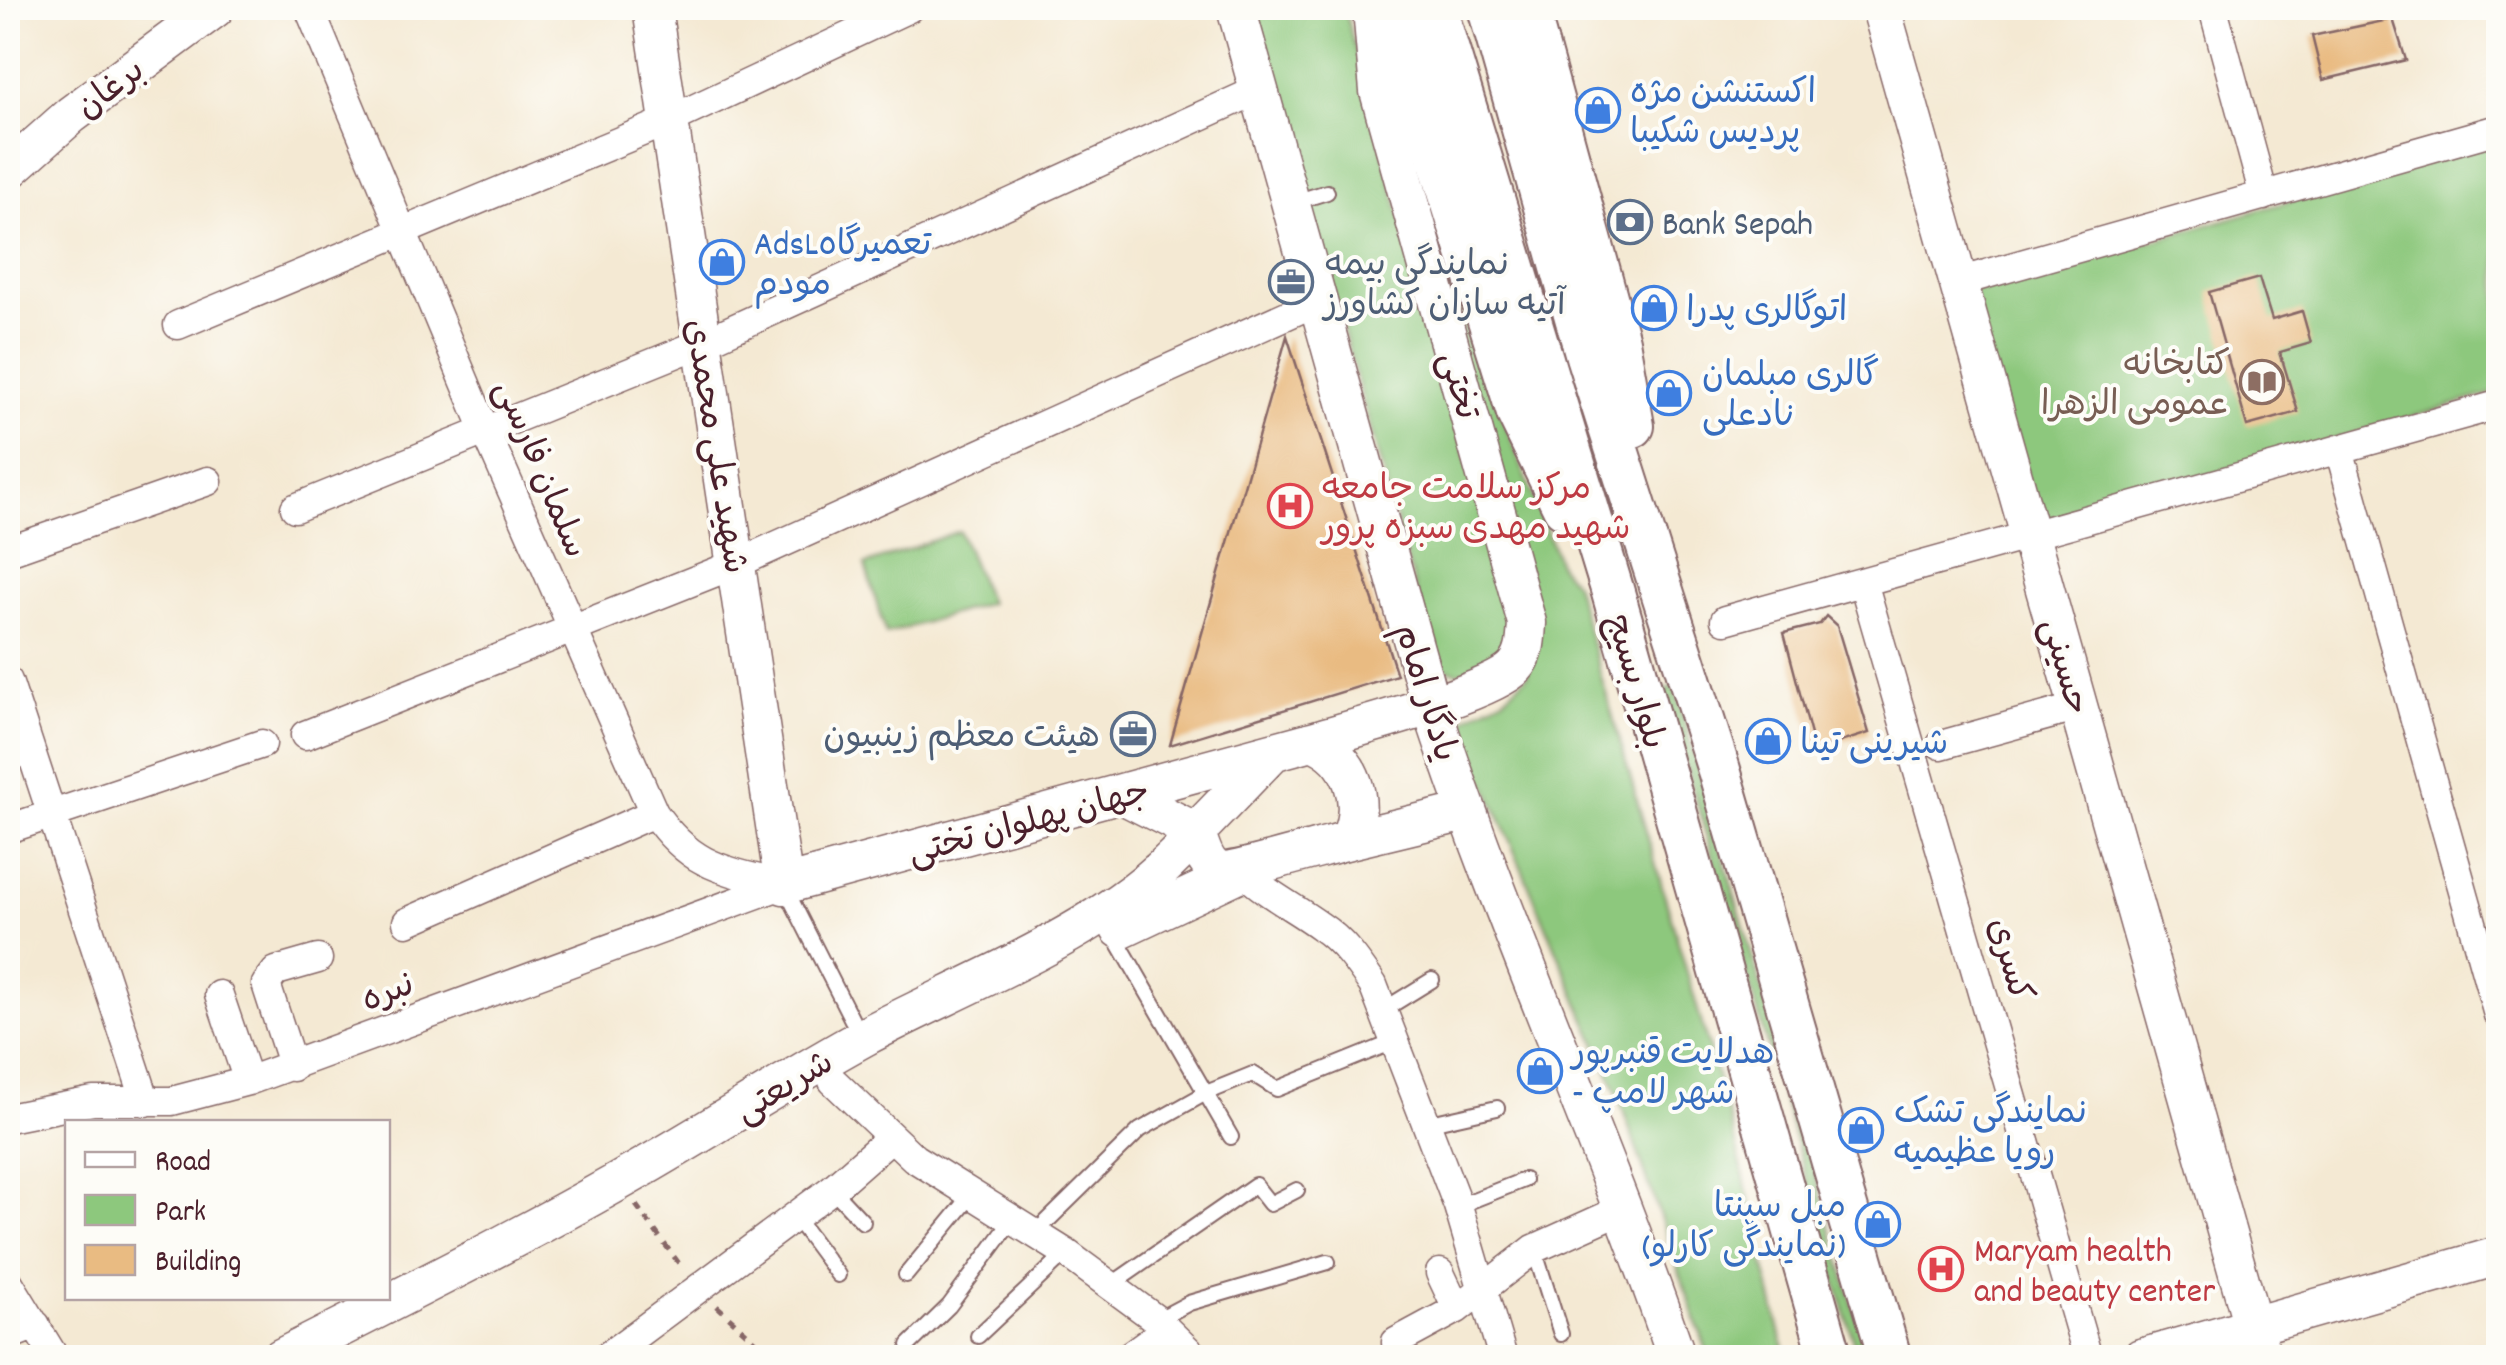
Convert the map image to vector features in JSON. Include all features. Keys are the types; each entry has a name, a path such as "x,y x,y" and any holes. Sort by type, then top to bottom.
{"main road":[{"path":"1392,8 1518,412 1619,621"},
{"name":"بلوار بسیج","path":"1436,8 1619,621 1831,1358"},
{"name":"بلوار بسیج","path":"1489,8 1568,285 1659,574 1890,1358"},
{"path":"1528,8 1618,342 1659,574"}],"street":[{"name":"برغان","path":"8,171 71,115 214,8"},
{"name":"سلمان فارسی","path":"309,8 485,430 654,813 690,856 724,871 784,885"},
{"name":"شهید علی محمدی","path":"652,8 784,885"},
{"path":"178,325 668,121 908,8"},
{"name":"یادگار امام","path":"1236,8 1430,703 1466,812 1625,1208 1678,1358"},
{"name":"تختی","path":"1372,8 1379,91 1527,623 1519,662 1505,677 1489,686 1430,703"},
{"name":"حسینی","path":"1881,8 2257,1342"},
{"path":"2213,8 2264,196"},
{"path":"296,508 702,343 1258,90"},
{"path":"1958,282 2498,129"},
{"path":"305,734 736,564 1318,301"},
{"path":"1725,620 2498,405"},
{"path":"2339,449 2498,1015"},
{"path":"8,550 208,481"},
{"name":"کسری","path":"1863,582 2088,1358"},
{"path":"8,681 52,815 166,1108"},
{"path":"1312,741 1430,703"},
{"path":"1941,745 2078,707"},
{"path":"1312,741 1338,756 1353,786 1358,820 1348,840"},
{"name":"جهان پهلوان تختی","path":"784,885 1312,741"},
{"path":"8,829 262,744"},
{"name":"شریعتی","path":"280,1358 616,1183 861,1039 1100,915 1172,863 1196,832 1272,753"},
{"path":"1121,794 1196,832 1212,866 1220,871 1242,870 1258,886 1323,927 1351,954 1385,1009 1458,1206 1503,1358"},
{"name":"شریعتی","path":"320,1358 630,1199 833,1082 1113,933 1242,870 1288,853 1466,812"},
{"path":"406,922 654,813"},
{"name":"نبره","path":"8,1118 93,1101 166,1108 293,1067 784,885"},
{"path":"293,1067 266,984 276,972 318,959"},
{"path":"219,996 248,1081"},
{"path":"833,1082 889,1138 1021,1229 1066,1253 1161,1325 1196,1358"},
{"path":"605,1358 832,1190 889,1138"},
{"path":"1396,1358 1396,1342 1457,1309 1534,1248 1625,1208"},
{"path":"2141,1358 2257,1342 2498,1256"},
{"path":"1440,1273 1457,1309"},
{"path":"8,1281 55,1358"},
{"path":"8,1336 36,1325"},
{"path":"1126,1358 1161,1325"}],"lane":[{"path":"1290,204 1328,192"},
{"path":"784,885 852,1020"},
{"path":"1113,933 1231,1137"},
{"path":"1385,1009 1432,980"},
{"path":"909,1345 1021,1229 1140,1130 1206,1093 1253,1074 1278,1089 1396,1041"},
{"path":"1426,1124 1498,1108"},
{"path":"1458,1206 1524,1180"},
{"path":"1108,1287 1255,1185 1270,1204 1297,1190"},
{"path":"832,1190 863,1222"},
{"path":"906,1274 971,1196"},
{"path":"794,1217 838,1276"},
{"path":"1534,1248 1561,1334"},
{"path":"978,1336 1066,1253"},
{"path":"1161,1325 1188,1302 1328,1262"}],"green space":[{"path":"1253,8 1344,8 1514,632 1504,660 1486,668 1461,672 1436,663"},
{"path":"1394,108 1460,306 1560,566 1574,583 1733,1131 1786,1357 1709,1357 1616,1090 1461,726 1468,716 1504,698 1528,675"},
{"path":"2498,142 2498,392 2036,526 1970,292"},
{"path":"959,531 989,603 886,634 865,565"},
{"path":"1674,686 1868,1357 1858,1357 1664,690"}],"building":[{"path":"2393,19 2406,60 2323,80 2312,36"},
{"name":"کتابخانه عمومی الزهرا","path":"2259,278 2272,320 2302,311 2311,343 2280,352 2298,412 2247,426 2209,292"},
{"name":"مرکز سلامت جامعه شهید مهدی سبزه پرور","path":"1287,336 1397,675 1170,745"},
{"path":"1826,616 1837,626 1869,733 1815,750 1784,633 1820,624"}],"place":[{"name":"اکستنشن مژه پردیس شکیبا","path":"1598,110"},
{"name":"Bank Sepah","path":"1630,222"},
{"name":"AdsLتعمیرگاه مودم","path":"722,262"},
{"name":"نمایندگی بیمه آتیه سازان کشاورز","path":"1291,282"},
{"name":"اتوگالری پدرا","path":"1654,308"},
{"name":"کتابخانه عمومی الزهرا","path":"2262,382"},
{"name":"گالری مبلمان نادعلی","path":"1669,393"},
{"name":"مرکز سلامت جامعه شهید مهدی سبزه پرور","path":"1290,506"},
{"name":"هیئت معظم زینبیون","path":"1133,734"},
{"name":"شیرینی تینا","path":"1768,741"},
{"name":"هدلایت قنبرپور - شهر لامپ","path":"1540,1071"},
{"name":"نمایندگی تشک رویا عظیمیه","path":"1861,1130"},
{"name":"مبل سپنتا (نمایندگی کارلو)","path":"1878,1224"},
{"name":"Maryam health and beauty center","path":"1941,1269"}]}
